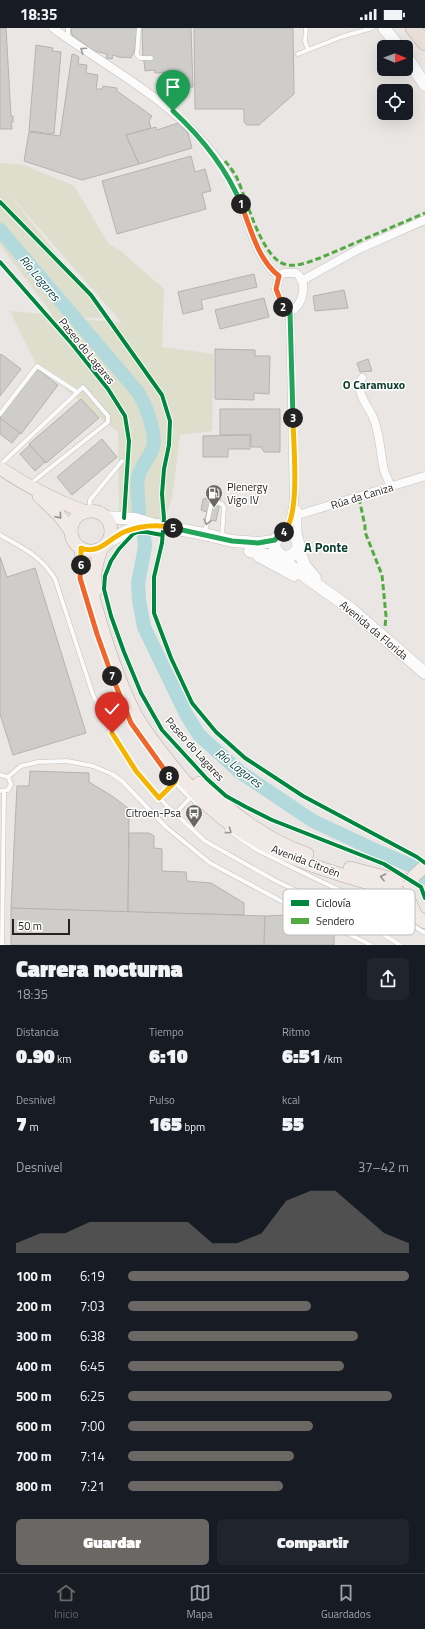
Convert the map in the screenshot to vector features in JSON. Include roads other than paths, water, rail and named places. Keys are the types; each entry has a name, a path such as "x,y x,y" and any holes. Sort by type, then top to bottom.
{"highway":[{"path":"413,28 425,43"}],"main road":[{"path":"384,28 393,40"},
{"path":"413,67 425,85"},
{"path":"0,468 28,486 67,505 87,512 94,512 105,517 111,529 104,545 81,554 72,538 71,531 59,515 28,486"},
{"path":"71,531 76,519 87,512"},
{"name":"Avenida da Florida","path":"105,517 136,524 157,525 227,540 258,543 279,537"},
{"name":"Avenida da Florida","path":"104,545 136,524"},
{"path":"292,534 298,545 295,554 290,557 284,557 276,550 279,537 292,534"},
{"name":"Avenida da Florida","path":"227,540 321,588"},
{"name":"Avenida Citroën","path":"104,545 96,568 94,585 109,630 142,711 160,739 196,774 222,805 254,828 300,852 363,872 392,879 411,881"},
{"name":"Avenida da Florida","path":"298,545 305,566 321,588"},
{"name":"Avenida da Florida","path":"250,551 284,557 289,565 351,609 425,673"},
{"name":"Avenida Citroën","path":"81,554 117,671 136,714 152,741 181,777 229,823 256,840 300,861 392,889"},
{"path":"410,889 411,881 425,866"},
{"path":"293,867 347,876"},
{"name":"Avenida Citroën","path":"415,914 425,922"}],"street":[{"path":"53,28 115,71 150,93 173,111 214,155 232,182 260,253 269,267 279,276"},
{"path":"302,280 359,249 425,220"},
{"path":"284,273 296,273 302,280 304,286 296,309 290,312 284,310 276,289 279,276 284,273"},
{"path":"279,537 290,523 294,502 290,312"},
{"path":"362,378 360,385 361,392 375,422 385,472 391,487"},
{"name":"Rúa da Caniza","path":"298,515 425,476"},
{"path":"294,502 298,515 298,545"}],"lane":[{"path":"68,28 68,39"},
{"path":"139,28 137,55 140,58 151,58"},
{"path":"306,28 305,42 308,49"},
{"path":"298,54 342,36 372,28"},
{"path":"0,414 37,366 77,392"},
{"path":"0,465 83,387 108,416 108,422 28,486"},
{"path":"87,512 90,500 122,461"},
{"path":"204,534 212,501 222,504 224,507 227,540"},
{"path":"0,535 39,558 48,567 55,579 93,696 112,733 136,771 159,798 205,841 293,889"},
{"path":"81,554 80,578 102,647"},
{"path":"119,694 131,723 150,750 175,782 204,810"},
{"path":"8,777 21,766 38,762 60,761 93,766 112,774 122,781 166,827 210,863 283,902"},
{"path":"0,775 8,777"},
{"path":"2,945 2,792 8,790 10,786 8,777"},
{"path":"159,798 175,782"},
{"path":"175,814 190,798"},
{"path":"225,828 257,850 338,889"},
{"path":"415,928 425,933"},
{"path":"351,935 371,945"},
{"path":"384,935 400,945"}],"waterway":[{"name":"Río Lagares","path":"0,230 140,396 150,418 154,441 152,451 139,474 137,482 139,513"},
{"name":"Río Lagares","path":"144,536 145,547 138,583 139,600 144,627 186,714 199,735 240,772 313,821 412,866 425,878"}],"place":[{"name":"Plenergy Vigo IV","path":"214,508"},
{"name":"Citroen-Psa","path":"194,828"}],"district":[{"name":"O Caramuxo","path":"374,384"},
{"name":"A Ponte","path":"326,547"}]}
